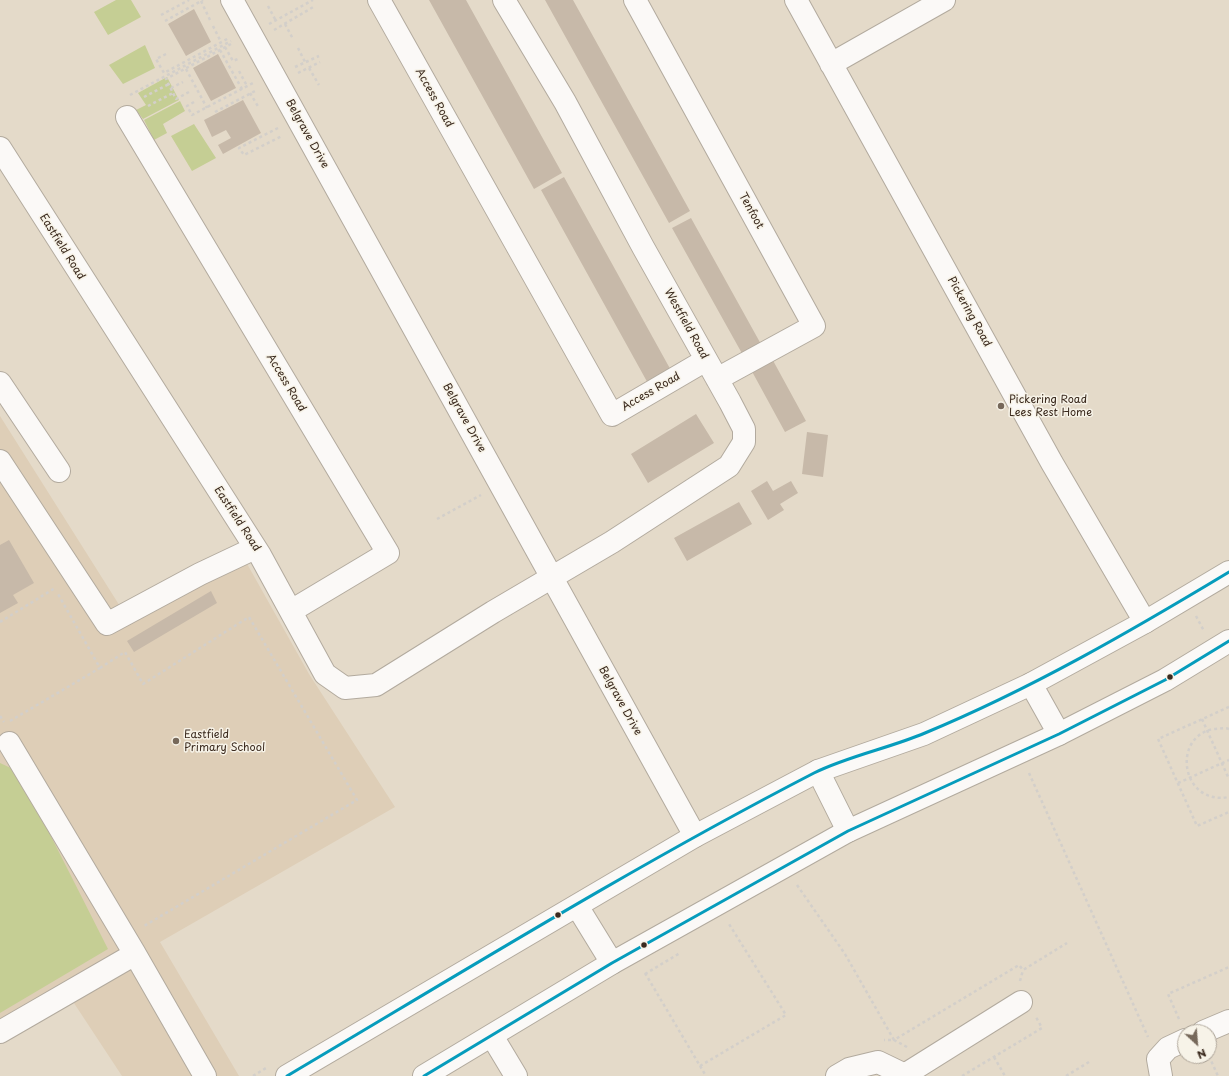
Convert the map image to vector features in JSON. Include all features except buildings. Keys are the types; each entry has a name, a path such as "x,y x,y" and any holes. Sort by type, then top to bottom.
{"street":[{"name":"Belgrave Drive","path":"232,0 695,836"},
{"name":"Access Road","path":"379,0 612,415 706,360"},
{"name":"Westfield Road","path":"504,0 565,102 744,429 744,442 730,466 612,542 552,578"},
{"name":"Tenfoot","path":"635,0 814,326 717,379"},
{"name":"Pickering Road","path":"796,0 1052,463 1145,622"},
{"path":"831,64 944,0"},
{"name":"Access Road","path":"127,117 388,553 291,611"},
{"name":"Eastfield Road","path":"0,148 255,548 325,674 345,688 376,685 552,578"},
{"path":"0,383 59,471"},
{"path":"0,461 107,624 200,574 255,548"},
{"path":"287,1076 695,836 818,771 924,734 1031,684 1145,622 1229,572"},
{"path":"424,1076 612,963 848,831 1059,734 1165,680 1222,646"},
{"path":"1031,684 1059,734"},
{"path":"9,743 135,954 205,1076"},
{"path":"818,771 848,831"},
{"path":"578,906 612,963"},
{"path":"0,1032 135,954"},
{"path":"837,1076 849,1069 878,1062 907,1075 1021,1002"},
{"path":"1217,1026 1229,1021"},
{"path":"492,1036 516,1076"},
{"path":"1160,1067 1168,1048 1177,1040"}],"path":[{"path":"162,15 189,0"},
{"path":"267,26 313,0"},
{"path":"165,21 202,1 210,20"},
{"path":"268,6 276,21"},
{"path":"271,32 315,6"},
{"path":"285,24 293,39"},
{"path":"213,26 221,42"},
{"path":"166,54 156,59 164,74 232,36"},
{"path":"130,94 234,41 166,79 176,99 189,92"},
{"path":"225,47 233,62"},
{"path":"298,48 305,62"},
{"path":"220,50 242,89"},
{"path":"291,69 319,56"},
{"path":"294,75 320,62"},
{"path":"309,68 319,86"},
{"path":"186,69 207,108"},
{"path":"239,71 247,86"},
{"path":"194,102 187,106 192,115 258,81"},
{"path":"171,88 183,82"},
{"path":"144,97 168,84"},
{"path":"215,112 261,87"},
{"path":"148,106 173,93"},
{"path":"250,93 259,108"},
{"path":"280,126 240,148 244,156 285,134"},
{"path":"437,519 482,494"},
{"path":"0,622 54,587 100,668"},
{"path":"1185,599 1222,646"},
{"path":"0,716 5,724 125,652 143,684 250,617 357,800 141,928"},
{"path":"1229,707 1158,739 1197,826 1229,812"},
{"path":"1202,719 1229,779"},
{"path":"1229,729 1207,730 1193,742 1186,759 1188,778 1200,793 1218,799 1229,797"},
{"path":"1178,783 1229,760"},
{"path":"1030,773 1160,1067"},
{"path":"797,885 845,954 894,1040"},
{"path":"700,1066 786,1015 730,923 724,927"},
{"path":"879,1040 894,1040 1019,965 1023,970 1067,943"},
{"path":"645,974 684,950"},
{"path":"632,952 706,1076"},
{"path":"1180,1024 1168,994 1229,967"},
{"path":"994,1057 1005,1076"},
{"path":"1066,1076 1089,1062"},
{"path":"1213,1064 1218,1076"}],"shaded area":[{"name":"Eastfield Primary School","path":"0,416 123,611 237,546 309,674 395,807 160,942 239,1076 122,1076 68,994 0,1036"}],"green space":[{"path":"116,0 131,0 141,17 108,35 94,12"},
{"path":"145,45 155,68 123,84 109,65"},
{"path":"167,77 179,100 143,119 136,110 146,105 138,93"},
{"path":"180,101 185,111 163,124 167,133 154,140 144,120"},
{"path":"194,124 216,158 192,171 171,136"},
{"path":"0,763 13,769 24,783 108,949 0,1013"}],"transit line":[{"path":"287,1076 548,921 747,808 827,767 925,733 1003,698 1118,637 1229,572"},
{"path":"424,1076 612,963 848,831 1059,734 1165,680 1229,641"}],"place":[{"name":"Pickering Road Lees Rest Home","path":"1001,406"},
{"name":"Eastfield Primary School","path":"176,741"}]}
